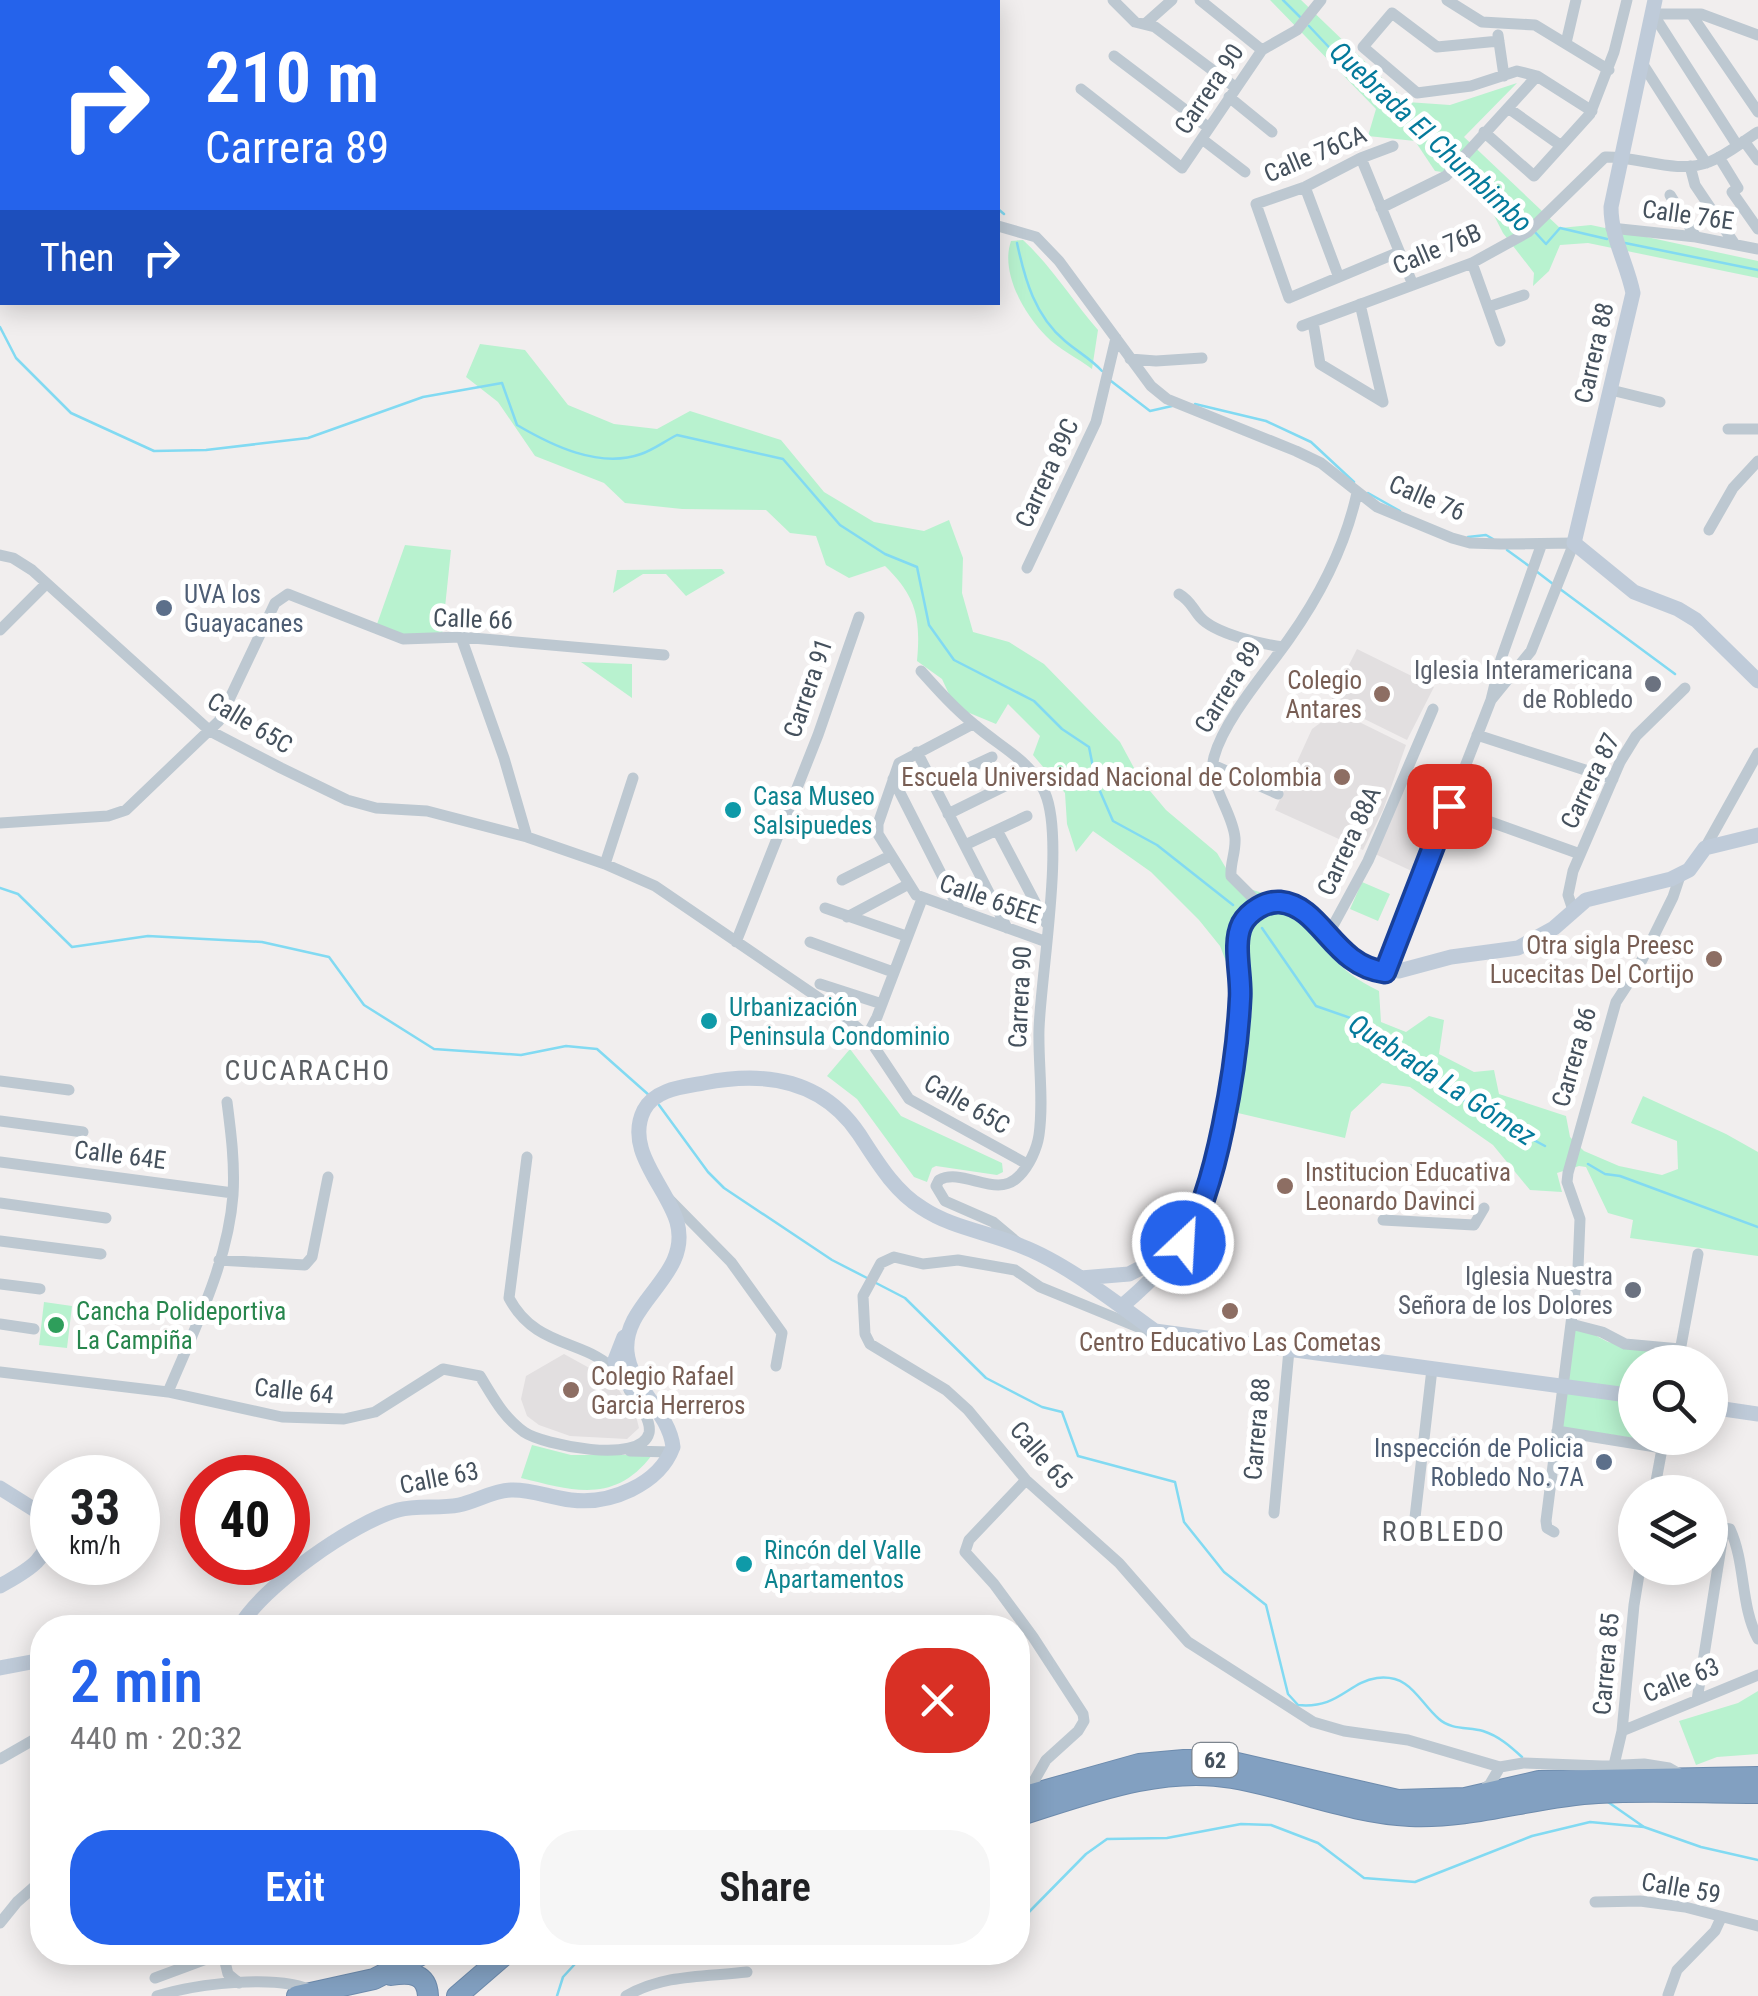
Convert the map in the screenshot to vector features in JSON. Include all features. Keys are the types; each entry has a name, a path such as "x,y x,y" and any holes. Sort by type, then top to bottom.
{"highway":[{"name":"62","path":"1030,1794 1139,1764 1210,1759 1398,1800 1475,1797 1538,1772 1566,1782 1634,1793 1758,1793"},
{"name":"62","path":"1030,1813 1142,1781 1190,1775 1228,1777 1411,1816 1460,1814 1566,1782 1758,1777"},
{"path":"374,1978 400,1965"},
{"path":"456,1996 493,1965"},
{"path":"308,1995 374,1978 415,1974 428,1986 428,1996"}],"main road":[{"name":"Carrera 88","path":"1574,543 1633,293 1615,237 1611,208 1654,7"},
{"path":"1574,543 1634,592 1678,608 1696,620 1758,681"},
{"path":"1705,848 1758,835"},
{"name":"Carrera 86","path":"1680,876 1705,848"},
{"path":"1122,1306 1183,1243 1200,1212 1221,1128 1239,1026 1239,937 1242,925 1256,910 1282,902 1304,912 1354,962 1385,972 1451,957 1518,948 1554,928 1586,900 1680,876"},
{"path":"671,1452 670,1431 656,1407 615,1356 676,1256 679,1232 665,1194 644,1156 640,1121 650,1101 664,1092 750,1076 796,1085 838,1109 890,1178 920,1208 947,1222 1021,1246 1122,1306 1155,1332"},
{"path":"1074,1277 1111,1278 1129,1274 1158,1262 1183,1243"},
{"path":"632,1380 626,1349 634,1321"},
{"name":"Calle 65","path":"1155,1332 1618,1394"},
{"path":"1728,1409 1758,1414"},
{"name":"Calle 63","path":"250,1615 269,1591 340,1539 380,1516 422,1506 458,1505 507,1490 600,1501 648,1479 671,1452"},
{"path":"0,1488 35,1510 50,1528 45,1553 36,1564 0,1586"},
{"path":"0,1668 30,1662"}],"street":[{"name":"Calle 76CA","path":"1112,0 1232,92 1272,132"},
{"path":"1146,23 1172,0"},
{"path":"1200,0 1262,50"},
{"path":"1447,0 1489,23 1534,25 1609,70"},
{"path":"1566,43 1576,0"},
{"path":"1484,132 1534,176 1592,111 1609,70 1627,0"},
{"name":"Carrera 90","path":"1081,89 1182,168 1262,50 1297,30 1315,2"},
{"path":"1654,7 1718,17 1757,37"},
{"path":"1654,7 1740,143 1758,160"},
{"path":"1499,42 1437,47 1392,13 1364,46 1417,92 1471,86 1517,71 1537,76 1592,111"},
{"path":"1690,14 1758,112"},
{"path":"1489,23 1499,42 1504,76"},
{"path":"1114,56 1245,172"},
{"path":"1642,63 1706,163"},
{"path":"1382,208 1446,176 1537,76"},
{"path":"1508,108 1560,145"},
{"path":"1620,156 1690,166 1720,156 1758,132"},
{"name":"Calle 76CA","path":"1289,298 1256,204 1305,187 1392,146"},
{"name":"Calle 76B","path":"1360,304 1383,402 1320,364 1307,324 1360,304 1472,263 1528,232 1604,157 1620,156"},
{"path":"1720,156 1738,188 1732,192 1758,229"},
{"path":"1361,158 1412,285"},
{"path":"1690,166 1695,185 1734,243"},
{"path":"1305,187 1338,275"},
{"path":"1670,195 1696,238"},
{"name":"Calle 76","path":"1000,227 1036,237 1151,386 1167,399 1308,457 1377,507 1452,538 1540,546 1574,543"},
{"name":"Calle 76E","path":"1615,237 1696,238 1758,249"},
{"name":"Calle 76B","path":"1289,298 1399,252"},
{"path":"1472,263 1500,341"},
{"path":"1488,308 1524,294"},
{"name":"Carrera 89C","path":"1027,568 1096,422 1116,338"},
{"path":"1130,359 1156,362 1202,358"},
{"path":"1610,390 1660,402"},
{"path":"1728,429 1758,429"},
{"path":"1709,530 1732,488 1758,462"},
{"path":"1745,473 1758,483"},
{"name":"Carrera 89","path":"1256,910 1258,903 1231,876 1235,838 1213,765 1215,754 1238,710 1305,615 1340,552 1357,493"},
{"path":"1491,700 1530,651 1574,543"},
{"path":"1385,972 1491,700 1500,658 1540,546"},
{"name":"Calle 65C","path":"0,555 23,564 210,732 347,800 376,808 426,811 527,837 606,864 655,886 824,1000 867,1036 909,1100 1028,1164"},
{"path":"0,630 46,584"},
{"name":"Calle 66","path":"210,732 227,706 275,603 288,594 395,638 461,638 664,655"},
{"path":"1180,594 1192,602 1206,622 1254,642 1283,647"},
{"name":"Carrera 91","path":"736,942 771,860 860,617"},
{"path":"461,638 504,758 527,837"},
{"name":"Carrera 90","path":"921,671 973,724 1029,767 1046,795 1052,831 1039,1031 1040,1125 1038,1142 1028,1164"},
{"name":"Carrera 87","path":"1573,910 1569,888 1613,779 1636,736 1685,688"},
{"name":"Carrera 88A","path":"1322,929 1368,861 1432,709"},
{"path":"867,1036 922,899 907,885 877,828 893,779 902,760 973,724"},
{"path":"0,823 116,815 210,732"},
{"path":"1477,735 1613,779"},
{"path":"917,752 1007,928"},
{"name":"Carrera 86","path":"1705,848 1758,753"},
{"path":"934,784 992,757"},
{"path":"1213,765 1278,794"},
{"path":"606,864 632,778"},
{"path":"893,779 960,911"},
{"path":"948,814 1013,782"},
{"path":"1449,806 1580,854"},
{"path":"965,846 1027,816"},
{"path":"997,830 1047,924"},
{"path":"842,880 890,856"},
{"name":"Carrera 86","path":"1550,1530 1580,1219 1567,1182 1568,1173 1616,1002 1637,970 1680,876"},
{"path":"847,916 907,885"},
{"name":"Calle 65EE","path":"922,899 1044,941"},
{"path":"826,908 906,936"},
{"path":"810,942 892,972"},
{"path":"820,984 882,1004"},
{"path":"0,1081 69,1090"},
{"path":"168,1392 226,1240 234,1150 227,1102"},
{"path":"0,1121 83,1132"},
{"path":"526,1156 509,1298 531,1326 553,1341 600,1358 632,1380"},
{"name":"Calle 64E","path":"0,1162 233,1194"},
{"path":"1021,1246 993,1222 945,1202 936,1186 943,1177 950,1176 1006,1184 1028,1164"},
{"path":"1400,1169 1486,1175"},
{"path":"219,1260 305,1265 312,1257 328,1177"},
{"path":"665,1194 731,1262 782,1333 776,1366"},
{"path":"0,1203 106,1218"},
{"path":"1383,1220 1474,1225 1484,1208"},
{"path":"0,1241 101,1254"},
{"path":"1681,1345 1698,1254"},
{"name":"Calle 65","path":"1155,1332 1040,1286 1015,1270 958,1260 924,1264 894,1256 878,1268 862,1305 870,1344 946,1390 992,1436 1026,1480 1119,1563 1188,1642 1300,1716 1344,1732 1408,1740 1500,1766 1538,1772"},
{"path":"0,1284 40,1290"},
{"path":"0,1324 34,1328"},
{"path":"1571,1324 1630,1345"},
{"path":"600,1358 624,1337"},
{"name":"Carrera 88","path":"1274,1513 1289,1350"},
{"name":"Calle 64","path":"0,1372 168,1392 282,1418 344,1419 375,1412 434,1372 458,1369 480,1376 502,1413 524,1433 552,1445 606,1450 638,1444 648,1434 632,1380"},
{"path":"1412,1535 1432,1369"},
{"path":"1557,1430 1618,1437"},
{"path":"606,1450 671,1452"},
{"path":"1016,1615 965,1552 969,1540 1026,1480"},
{"path":"1697,1700 1720,1536 1728,1527 1736,1544 1747,1612 1758,1639"},
{"name":"Carrera 85","path":"1614,1765 1622,1731 1637,1585"},
{"path":"1030,1636 1084,1721 1078,1732 1046,1760 1030,1785"},
{"name":"Calle 63","path":"1622,1731 1758,1675"},
{"path":"0,1759 30,1742"},
{"path":"1046,1760 1053,1777 1069,1782"},
{"path":"1566,1782 1614,1765 1668,1768 1683,1777"},
{"path":"1475,1797 1490,1784 1500,1766"},
{"path":"0,1923 30,1891"},
{"name":"Calle 59","path":"1595,1902 1685,1906 1758,1926"},
{"path":"1668,1995 1676,1970 1715,1931 1721,1918"},
{"path":"155,1978 191,1965"},
{"path":"210,1986 218,1979 221,1965"},
{"path":"226,1965 228,1974 240,1984"},
{"path":"626,1996 675,1977 747,1972"},
{"path":"157,1996 240,1984 301,1984 308,1995"}],"shaded area":[{"name":"Colegio Antares","path":"1357,649 1434,687 1407,740 1330,702"},
{"name":"Escuela Universidad Nacional de Colombia","path":"1349,717 1406,745 1383,810 1363,850 1275,810 1312,729 1323,721"},
{"path":"1409,772 1451,790 1416,873 1375,854"},
{"name":"Colegio Rafael Garcia Herreros","path":"564,1354 613,1381 636,1416 639,1428 627,1439 570,1436 539,1425 527,1416 521,1399 526,1376"}],"green space":[{"path":"1270,0 1301,0 1407,102 1450,105 1517,83 1464,137 1560,228 1591,225 1758,261 1758,278 1588,243 1560,245 1549,271 1533,286 1534,273 1503,233 1484,196 1463,175 1435,171 1415,141 1368,136 1376,109"},
{"path":"1023,240 1098,330 1092,369 1051,341 1022,304 1011,279 1008,253 1011,241"},
{"path":"480,344 525,350 568,405 614,424 657,429 690,411 781,440 824,492 874,522 924,531 949,520 963,558 962,593 973,632 1009,642 1044,664 1120,742 1140,779 1166,810 1217,853 1236,885 1303,905 1332,956 1352,975 1379,991 1381,1022 1406,1032 1429,1016 1444,1020 1439,1054 1474,1072 1494,1070 1499,1094 1566,1116 1570,1137 1584,1151 1619,1166 1662,1175 1678,1169 1677,1141 1631,1123 1643,1096 1758,1152 1758,1256 1630,1238 1633,1220 1608,1213 1586,1167 1557,1173 1562,1192 1530,1190 1493,1145 1410,1087 1382,1083 1351,1112 1345,1138 1238,1113 1252,1010 1232,977 1220,946 1151,872 1093,831 1076,852 1067,824 1065,793 1033,755 1040,736 1008,704 996,724 955,707 942,679 917,661 914,609 904,587 885,566 849,578 826,565 816,536 790,533 766,510 682,509 625,503 604,483 535,456 498,402 466,377"},
{"path":"405,545 451,550 442,636 408,636 377,624"},
{"path":"722,569 725,573 686,596 666,574 643,574 613,593 617,570"},
{"path":"581,662 632,664 632,698"},
{"path":"1362,882 1390,894 1378,921 1350,909"},
{"path":"850,1049 901,1116 1002,1163 1003,1172 997,1175 936,1166 927,1182 914,1177 857,1099 827,1076"},
{"name":"Cancha Polideportiva La Campiña","path":"44,1302 72,1306 67,1348 39,1345"},
{"path":"1572,1330 1626,1345 1618,1345 1618,1436 1560,1427"},
{"path":"532,1445 571,1455 652,1455 623,1481 592,1490 576,1489 521,1478"},
{"path":"1758,1691 1758,1754 1717,1757 1696,1765 1679,1721 1738,1703"}],"waterway":[{"name":"Quebrada El Chumbimbo","path":"1283,0 1300,17"},
{"name":"Quebrada El Chumbimbo","path":"1309,26 1341,60 1456,157"},
{"name":"Quebrada El Chumbimbo","path":"1462,162 1529,225"},
{"path":"1000,211 1004,214"},
{"name":"Quebrada El Chumbimbo","path":"1534,231 1546,244 1560,228 1607,239"},
{"path":"1017,243 1028,284 1046,320 1102,371"},
{"name":"Quebrada El Chumbimbo","path":"1625,243 1758,270"},
{"name":"Quebrada La Gómez","path":"0,327 16,358 71,413 154,451 206,450 308,438 423,397 502,383 517,425 576,453 625,458 646,452 677,435 783,459 840,525 885,554 917,567 929,625 954,660 1034,701 1062,729 1089,747 1096,782 1113,821 1157,845 1233,905"},
{"path":"1111,381 1150,411 1172,406"},
{"path":"1195,404 1266,421 1311,442 1354,482"},
{"path":"1368,493 1400,511"},
{"path":"1468,537 1486,535 1493,539"},
{"path":"1507,550 1529,566"},
{"path":"1536,571 1553,584"},
{"path":"1560,589 1675,674"},
{"path":"0,888 18,894 72,947 148,936 262,942 329,957 364,1005 434,1049 521,1055 566,1046 597,1049 650,1096"},
{"name":"Quebrada La Gómez","path":"1262,928 1316,1006 1362,1022 1474,1108 1545,1146"},
{"path":"659,1105 724,1188 832,1260 869,1279"},
{"name":"Quebrada La Gómez","path":"1588,1164 1605,1174 1620,1176 1758,1227"},
{"path":"876,1283 905,1298 986,1378 1042,1407 1062,1412 1078,1456 1175,1482 1184,1522 1224,1572 1266,1605 1288,1694 1298,1705 1324,1703 1367,1680 1398,1680 1444,1723 1489,1733 1522,1757"},
{"path":"1608,1802 1644,1827"},
{"path":"1030,1911 1086,1854 1107,1839 1167,1838 1241,1824 1271,1825 1318,1843 1364,1878 1415,1882 1532,1836 1590,1822 1644,1827 1701,1847 1758,1860"},
{"path":"557,1996 563,1977 574,1965"}],"place":[{"name":"UVA los Guayacanes","path":"164,608"},
{"name":"Iglesia Interamericana de Robledo","path":"1653,684"},
{"name":"Colegio Antares","path":"1382,694"},
{"name":"Escuela Universidad Nacional de Colombia","path":"1342,777"},
{"name":"Casa Museo Salsipuedes","path":"733,810"},
{"name":"Otra sigla Preesc Lucecitas Del Cortijo","path":"1714,959"},
{"name":"Urbanización Peninsula Condominio","path":"709,1021"},
{"name":"Institucion Educativa Leonardo Davinci","path":"1285,1186"},
{"name":"Iglesia Nuestra Señora de los Dolores","path":"1633,1290"},
{"name":"Centro Educativo Las Cometas","path":"1230,1311"},
{"name":"Cancha Polideportiva La Campiña","path":"56,1325"},
{"name":"Colegio Rafael Garcia Herreros","path":"571,1390"},
{"name":"Inspección de Policia Robledo No. 7A","path":"1604,1462"},
{"name":"Rincón del Valle Apartamentos","path":"744,1564"}],"district":[{"name":"CUCARACHO","path":"308,1070"},
{"name":"ROBLEDO","path":"1444,1531"}],"route":[{"path":"1183,1243 1200,1212 1231,1082 1239,1026 1242,925 1262,906 1275,902 1289,904 1304,912 1348,958 1361,967 1385,972 1449,806"}]}
